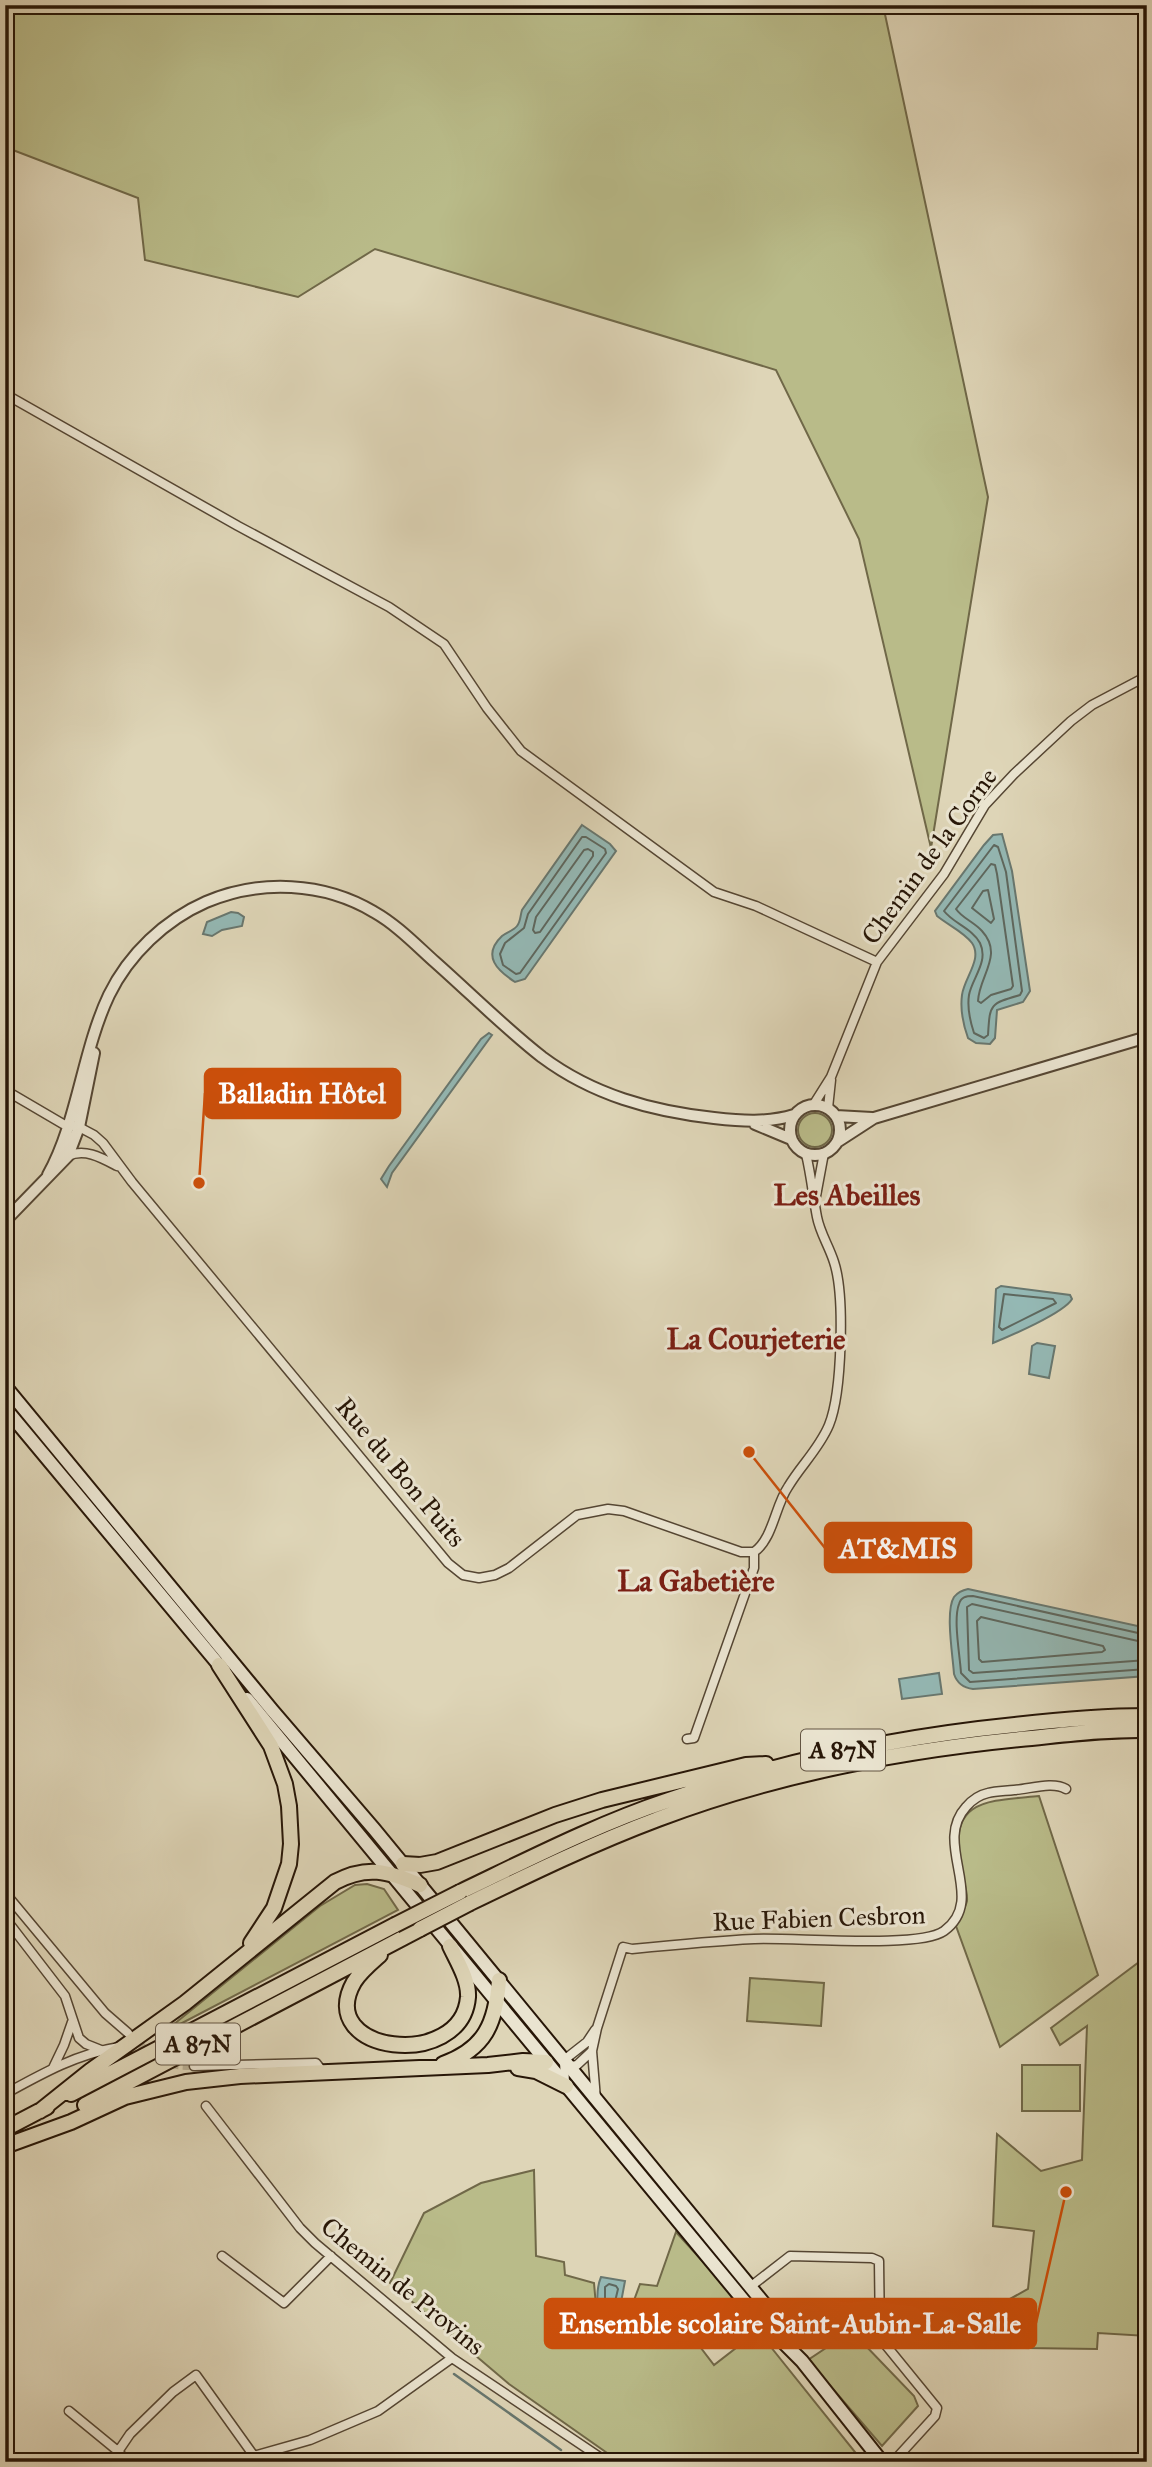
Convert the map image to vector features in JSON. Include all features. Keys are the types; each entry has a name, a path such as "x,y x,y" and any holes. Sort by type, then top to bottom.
{"highway":[{"path":"219,1665 265,1736 279,1763 291,1825 289,1864 278,1897 266,1923 241,1958"},
{"name":"A 87N","path":"5,2129 400,1931 554,1847 655,1805 792,1762 890,1741 1062,1720 1147,1716"},
{"name":"A 87N","path":"465,1897 661,1818 792,1777 984,1742 1147,1730"},
{"path":"403,1864 437,1862 555,1815 615,1797 746,1765 792,1762"},
{"path":"40,2111 127,2039 185,2003 335,1882 352,1873 370,1871 390,1874 420,1885"},
{"name":"A 87N","path":"5,2146 391,1944 400,1931"},
{"path":"391,1944 356,1980 348,2002 349,2015 365,2036 382,2043 404,2045 423,2042 449,2031 460,2021 466,2008 468,1993 450,1946"},
{"path":"432,2068 456,2059 474,2047 491,2024 498,2004 499,1980"},
{"path":"5,2146 71,2122 125,2097 209,2079 488,2066 523,2061 546,2062"},
{"path":"488,2066 527,2069 566,2086"}],"main road":[{"path":"5,1386 778,2320 802,2361"},
{"path":"5,1408 760,2321 802,2361 882,2462"}],"street":[{"path":"5,394 226,520 388,607 444,644 487,708 522,751 714,892 756,906 877,962"},
{"name":"Chemin de la Corne","path":"814,1104 831,1077 877,962 944,874 985,805 1048,741 1092,705 1147,676"},
{"path":"48,1175 59,1154 91,1043 108,997 132,960 152,938 180,916 216,898 236,892 282,887 312,889 344,898 377,913 527,1045 575,1078 614,1097 653,1109 742,1121 769,1128 791,1139 806,1154 815,1156 824,1153 874,1118 1147,1037"},
{"path":"68,1156 79,1127 102,1016"},
{"name":"Chemin de la Corne","path":"828,1108 831,1077"},
{"path":"5,1090 67,1125 79,1127"},
{"path":"791,1139 790,1122 794,1115 806,1105 814,1104 828,1108 836,1116 840,1125 837,1142"},
{"path":"742,1121 778,1120 794,1115"},
{"path":"836,1116 874,1118"},
{"name":"Rue du Bon Puits","path":"79,1127 103,1143 120,1168 448,1563 463,1575 479,1578 509,1569 577,1515 608,1510 624,1511 741,1552 754,1552"},
{"path":"5,1221 68,1156 77,1152 95,1155 120,1168"},
{"path":"815,1198 824,1153"},
{"path":"687,1739 694,1738 709,1699 754,1568 754,1552 764,1543 789,1485 821,1443 835,1405 839,1382 839,1285 834,1261 820,1231 806,1154"},
{"name":"Rue Fabien Cesbron","path":"597,2028 623,1947 632,1949 754,1939 909,1940 936,1936 954,1920 961,1906 962,1890 953,1838 955,1824 962,1811 974,1800 989,1793 1055,1785 1066,1789"},
{"path":"5,2094 53,2068 127,2039 8,1902"},
{"path":"5,1918 65,1996 72,2021 82,2041 101,2050"},
{"path":"53,2068 72,2021"},
{"path":"596,2099 592,2051 597,2028"},
{"path":"566,2086 566,2064 597,2028"},
{"path":"546,2062 566,2064 583,2061 592,2051"},
{"path":"194,2066 316,2063 323,2072"},
{"name":"Chemin de Provins","path":"206,2106 300,2228 331,2256 452,2358 607,2462"},
{"path":"222,2256 284,2303 331,2256"},
{"path":"750,2287 790,2256 872,2258 879,2261 880,2338 936,2408 935,2416 893,2462"},
{"path":"111,2462 130,2434 173,2392 196,2375 254,2456 310,2440 378,2412 452,2358"},
{"path":"69,2411 119,2452 126,2462"}],"green space":[{"path":"5,5 883,5 988,497 931,848 859,539 776,370 375,249 298,297 145,260 138,198 5,147"},
{"path":"815,1113 827,1118 832,1130 827,1142 815,1147 803,1142 798,1130 803,1118"},
{"path":"1039,1796 1098,1975 1000,2047 956,1926 967,1901 960,1864 960,1826 976,1807 989,1802"},
{"path":"367,1884 384,1889 398,1910 163,2033 320,1906 355,1885"},
{"path":"1147,1956 1147,2336 1098,2333 1097,2349 1025,2348 1008,2300 1028,2289 1034,2231 993,2226 997,2134 1041,2171 1082,2160 1087,2026 1060,2045 1051,2028"},
{"path":"750,1978 824,1983 821,2026 747,2021"},
{"path":"1022,2065 1080,2065 1080,2111 1022,2111"},
{"path":"534,2170 536,2256 564,2262 565,2275 594,2283 597,2317 603,2324 626,2322 640,2284 657,2286 676,2232 734,2296 688,2331 714,2365 758,2331 863,2462 620,2462 509,2384 390,2283 424,2213 481,2183"},
{"path":"862,2342 914,2396 918,2406 882,2446 808,2360 832,2344"}],"water":[{"path":"582,825 616,851 525,979 515,982 498,968 492,956 493,950 502,936 517,926 522,910"},
{"path":"1002,834 1012,871 1030,991 1023,1002 997,1010 995,1038 990,1044 976,1043 968,1038 961,1006 963,989 974,962 975,949 969,939 937,916 935,911 984,845 993,835"},
{"path":"231,912 244,917 242,926 222,930 212,936 203,934 207,922"},
{"path":"489,1033 492,1035 392,1173 387,1187 381,1179 389,1166 481,1039"},
{"path":"1001,1286 1070,1295 1072,1299 1059,1311 993,1343 996,1289"},
{"path":"1037,1343 1055,1346 1049,1378 1029,1374 1032,1346"},
{"path":"968,1589 1147,1628 1147,1676 973,1689 964,1686 954,1674 950,1613 954,1597"},
{"path":"939,1673 942,1694 902,1699 899,1679"},
{"path":"601,2277 625,2281 619,2313 610,2322 602,2319 598,2304"}],"waterway":[{"path":"454,2374 561,2450"}],"tunnel":[{"path":"132,2037 166,2063 194,2066"}],"place":[{"name":"Balladin Hôtel","path":"199,1183"},
{"name":"AT&MIS","path":"749,1452"},
{"name":"Ensemble scolaire Saint-Aubin-La-Salle","path":"1066,2192"}],"district":[{"name":"Les Abeilles","path":"847,1195"},
{"name":"La Courjeterie","path":"756,1339"},
{"name":"La Gabetière","path":"696,1581"}]}
